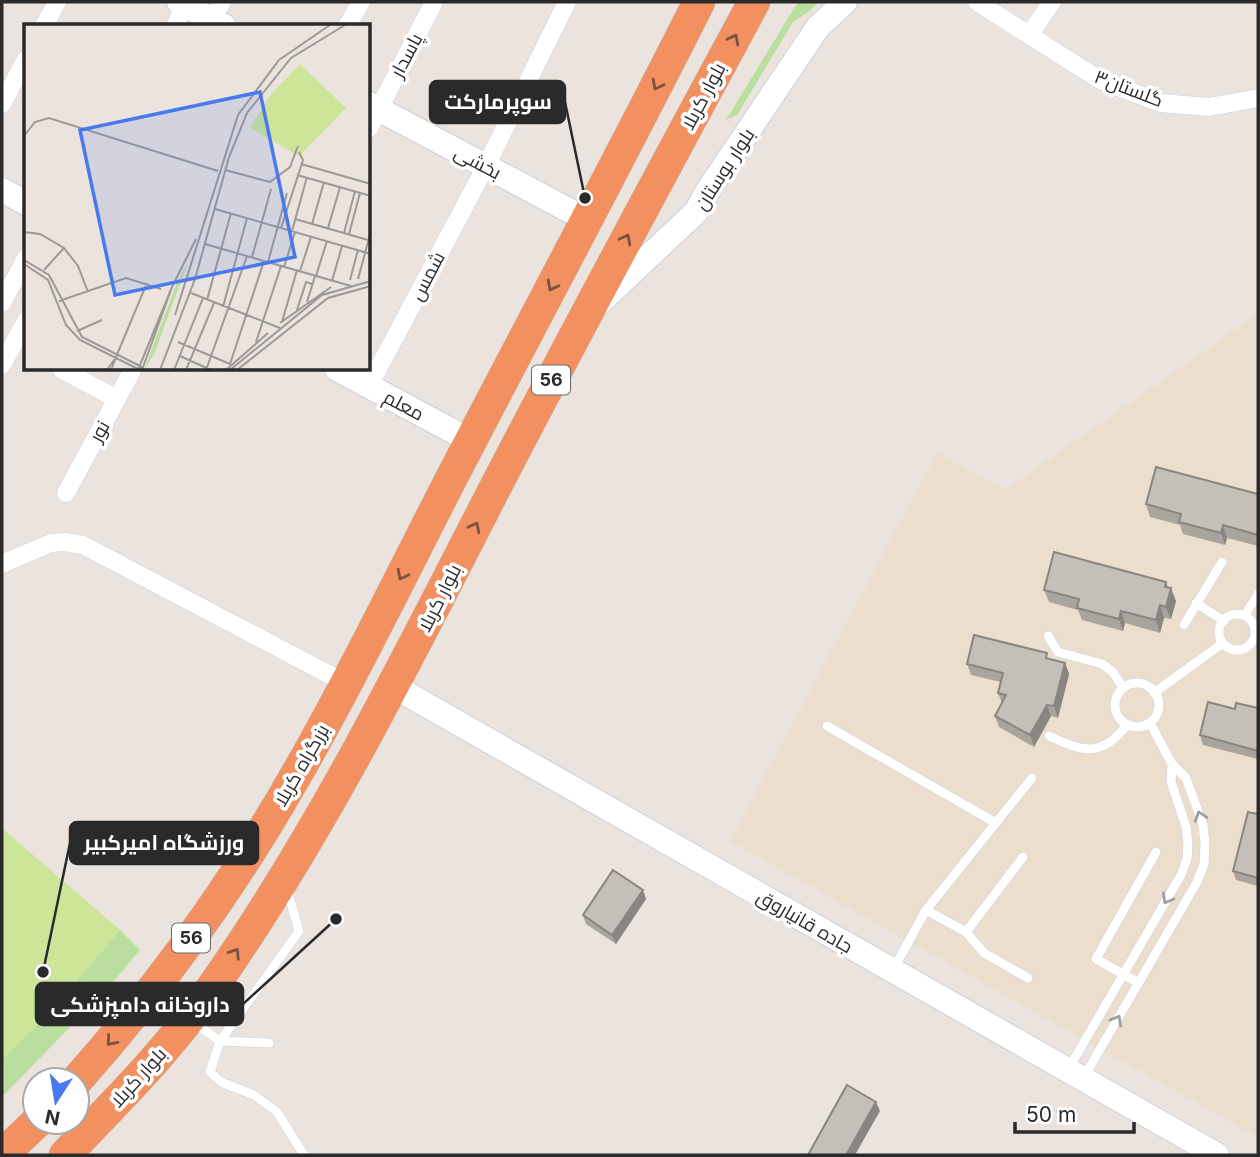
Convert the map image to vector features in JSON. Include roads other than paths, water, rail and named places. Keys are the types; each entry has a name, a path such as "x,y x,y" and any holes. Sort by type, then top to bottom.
{"highway":[{"name":"56","path":"347,684 699,2"},
{"name":"بلوار کربلا","path":"65,1155 116,1102 188,1018 215,983 284,878 393,686 583,319 754,2"},
{"name":"بزرگراه کربلا","path":"89,1066 156,986 213,908 296,776 347,684"},
{"path":"2,1155 22,1136"}],"street":[{"path":"45,24 57,2"},
{"path":"348,24 361,2"},
{"name":"پاسدار","path":"372,113 434,2"},
{"name":"شمس","path":"369,386 486,166 568,2"},
{"name":"بلوار بوستان","path":"583,319 696,212 818,27 845,2"},
{"name":"گلستان۳","path":"977,2 1100,80 1161,103 1209,107 1258,98"},
{"path":"1029,35 1052,2"},
{"path":"180,11 220,16"},
{"path":"2,104 24,63"},
{"name":"بخشی","path":"372,113 486,166 587,220"},
{"path":"2,190 24,202"},
{"path":"2,303 24,262"},
{"path":"2,365 24,325"},
{"path":"65,371 117,399"},
{"name":"نور","path":"66,493 132,371"},
{"name":"معلم","path":"341,371 471,441"},
{"path":"2,564 51,543 83,545 347,684"},
{"name":"جاده قانیاروق","path":"393,686 1217,1155"}],"lane":[{"path":"1184,625 1222,562"},
{"path":"1245,615 1258,594"},
{"path":"1196,603 1224,621"},
{"path":"1245,615 1252,621 1254,639 1239,650 1230,648 1223,643 1219,634 1221,625 1227,617 1245,615"},
{"path":"1048,636 1058,652 1102,664 1113,672 1123,688"},
{"path":"1154,693 1223,643"},
{"path":"1142,684 1151,688 1154,693 1159,706 1157,715 1150,723 1131,727 1122,723 1116,715 1114,705 1123,688 1142,684"},
{"path":"1075,1075 1139,983 1197,882 1204,864 1203,825 1186,778 1172,764 1150,723"},
{"path":"1049,736 1075,748 1100,748 1116,738 1127,725"},
{"path":"827,726 996,823"},
{"path":"1075,1075 1123,975 1187,859 1186,827 1171,782 1172,764"},
{"path":"892,971 926,910 1032,778"},
{"path":"1139,983 1096,960 1156,852"},
{"path":"966,932 1023,857"},
{"path":"1187,859 1204,864"},
{"path":"284,878 299,931 220,1041 210,1072 221,1082 254,1096 277,1112 304,1155"},
{"path":"926,910 966,932 984,953 1028,978"},
{"path":"188,1018 220,1041 269,1043"}],"place":[{"name":"سوپرمارکت","path":"585,198"},
{"name":"داروخانه دامپزشکی","path":"336,919"},
{"name":"ورزشگاه امیرکبیر","path":"43,972"}]}
